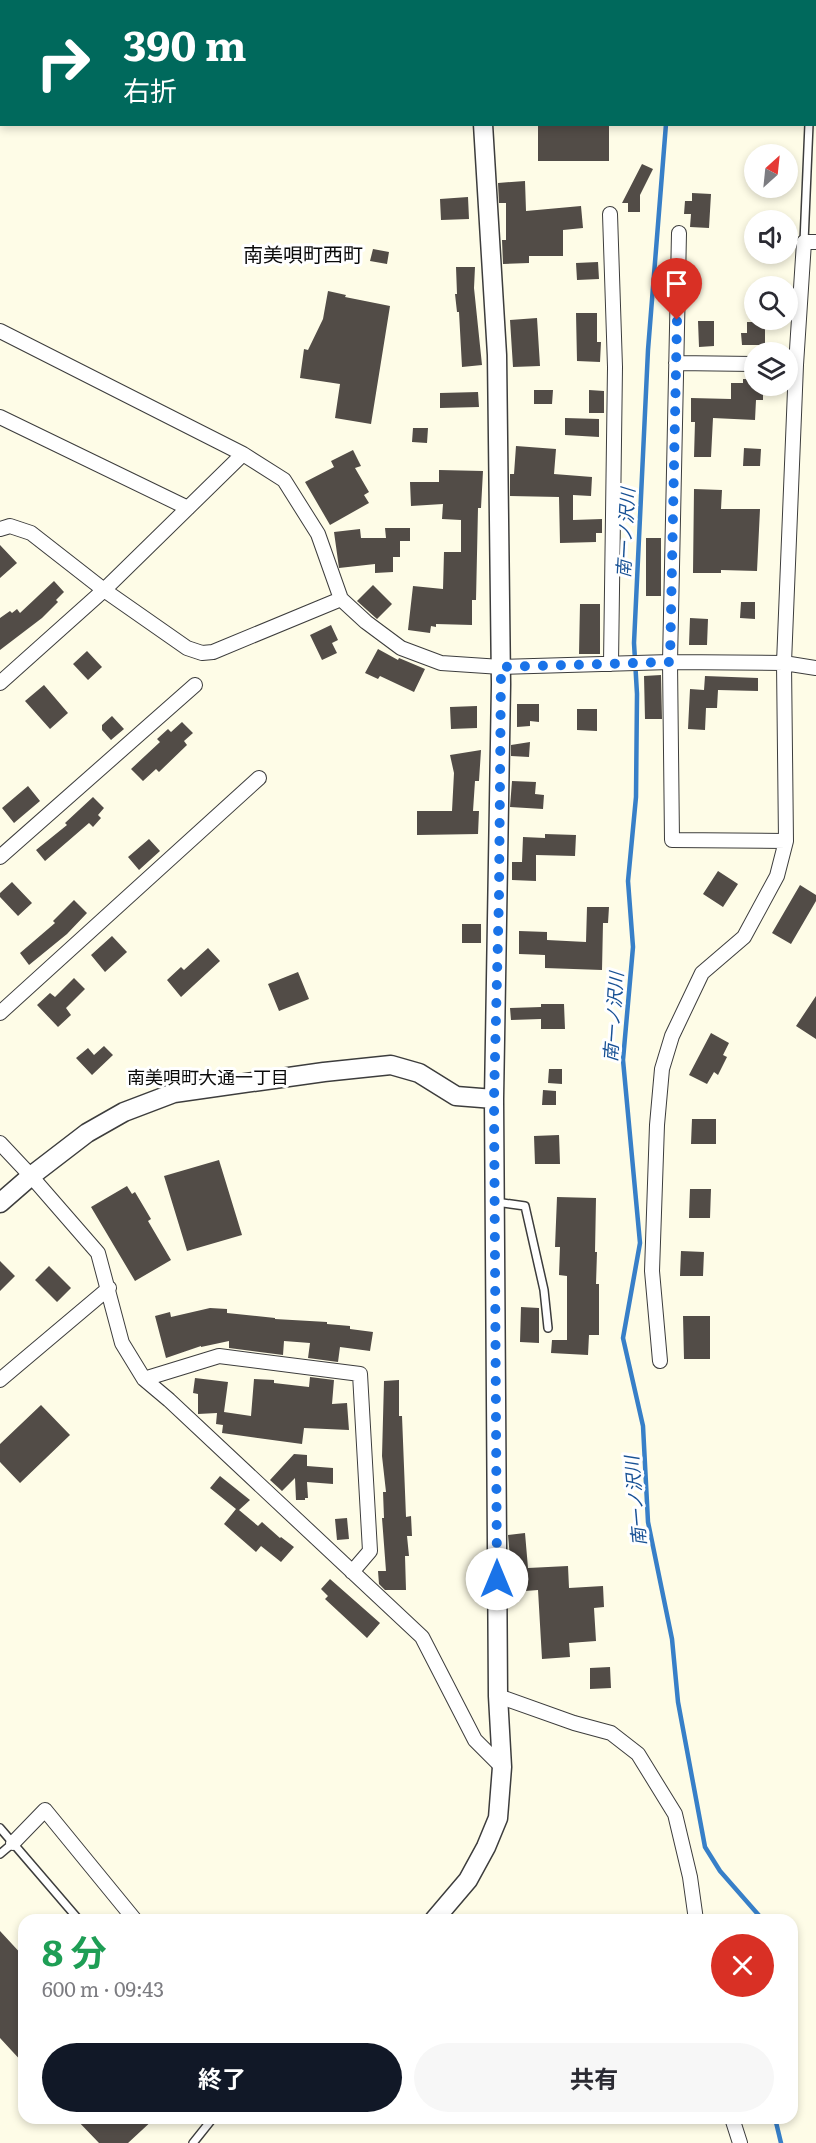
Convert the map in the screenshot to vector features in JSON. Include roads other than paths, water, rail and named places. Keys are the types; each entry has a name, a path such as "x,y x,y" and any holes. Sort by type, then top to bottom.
{"street":[{"path":"439,1914 468,1880 486,1848 498,1818 502,1767 498,1696 494,1202 501,667 497,355 483,126"},
{"path":"610,214 615,367 617,664"},
{"path":"679,233 670,662 672,840 786,841"},
{"path":"795,342 810,242"},
{"path":"0,331 243,454 284,480 318,534 341,599 366,622 401,648 441,663 501,667 670,662 784,663 816,668"},
{"path":"676,363 744,364"},
{"path":"660,1361 652,1270 657,1125 662,1069 672,1036 702,973 744,937 777,876 786,841 784,663 791,396"},
{"path":"0,417 188,508"},
{"path":"0,683 104,590 243,454"},
{"path":"0,529 10,526 31,533 104,590 187,648 202,653 213,652 341,599"},
{"path":"0,857 195,685"},
{"path":"0,1013 259,778"},
{"path":"0,1203 31,1176 96,1127 124,1112 174,1093 391,1065 419,1073 456,1096 494,1099"},
{"path":"0,1143 98,1253 122,1343 144,1379 422,1637 475,1740 502,1767"},
{"path":"0,1380 109,1288"},
{"path":"144,1379 219,1356 360,1374 370,1551 352,1572"},
{"path":"498,1696 574,1723 611,1733 638,1754 675,1814 690,1877 695,1914"},
{"path":"13,1843 45,1810 130,1914"},
{"path":"734,2124 740,2143"}],"lane":[{"path":"809,126 810,242"},
{"path":"494,1202 525,1206 544,1290 548,1328"},
{"path":"0,1828 74,1914"},
{"path":"0,1854 13,1843"},
{"path":"193,2143 208,2124"}],"waterway":[{"name":"南一ノ沢川","path":"666,126 648,350 634,643 637,694 636,797 628,881 633,947 623,1060 640,1243 623,1338 643,1426 648,1522 672,1639 678,1702 705,1847 720,1871 758,1914"},
{"name":"南一ノ沢川","path":"776,2124 781,2143"}],"district":[{"name":"南美唄町西町","path":"303,255"},
{"name":"南美唄町大通一丁目","path":"208,1078"}]}
